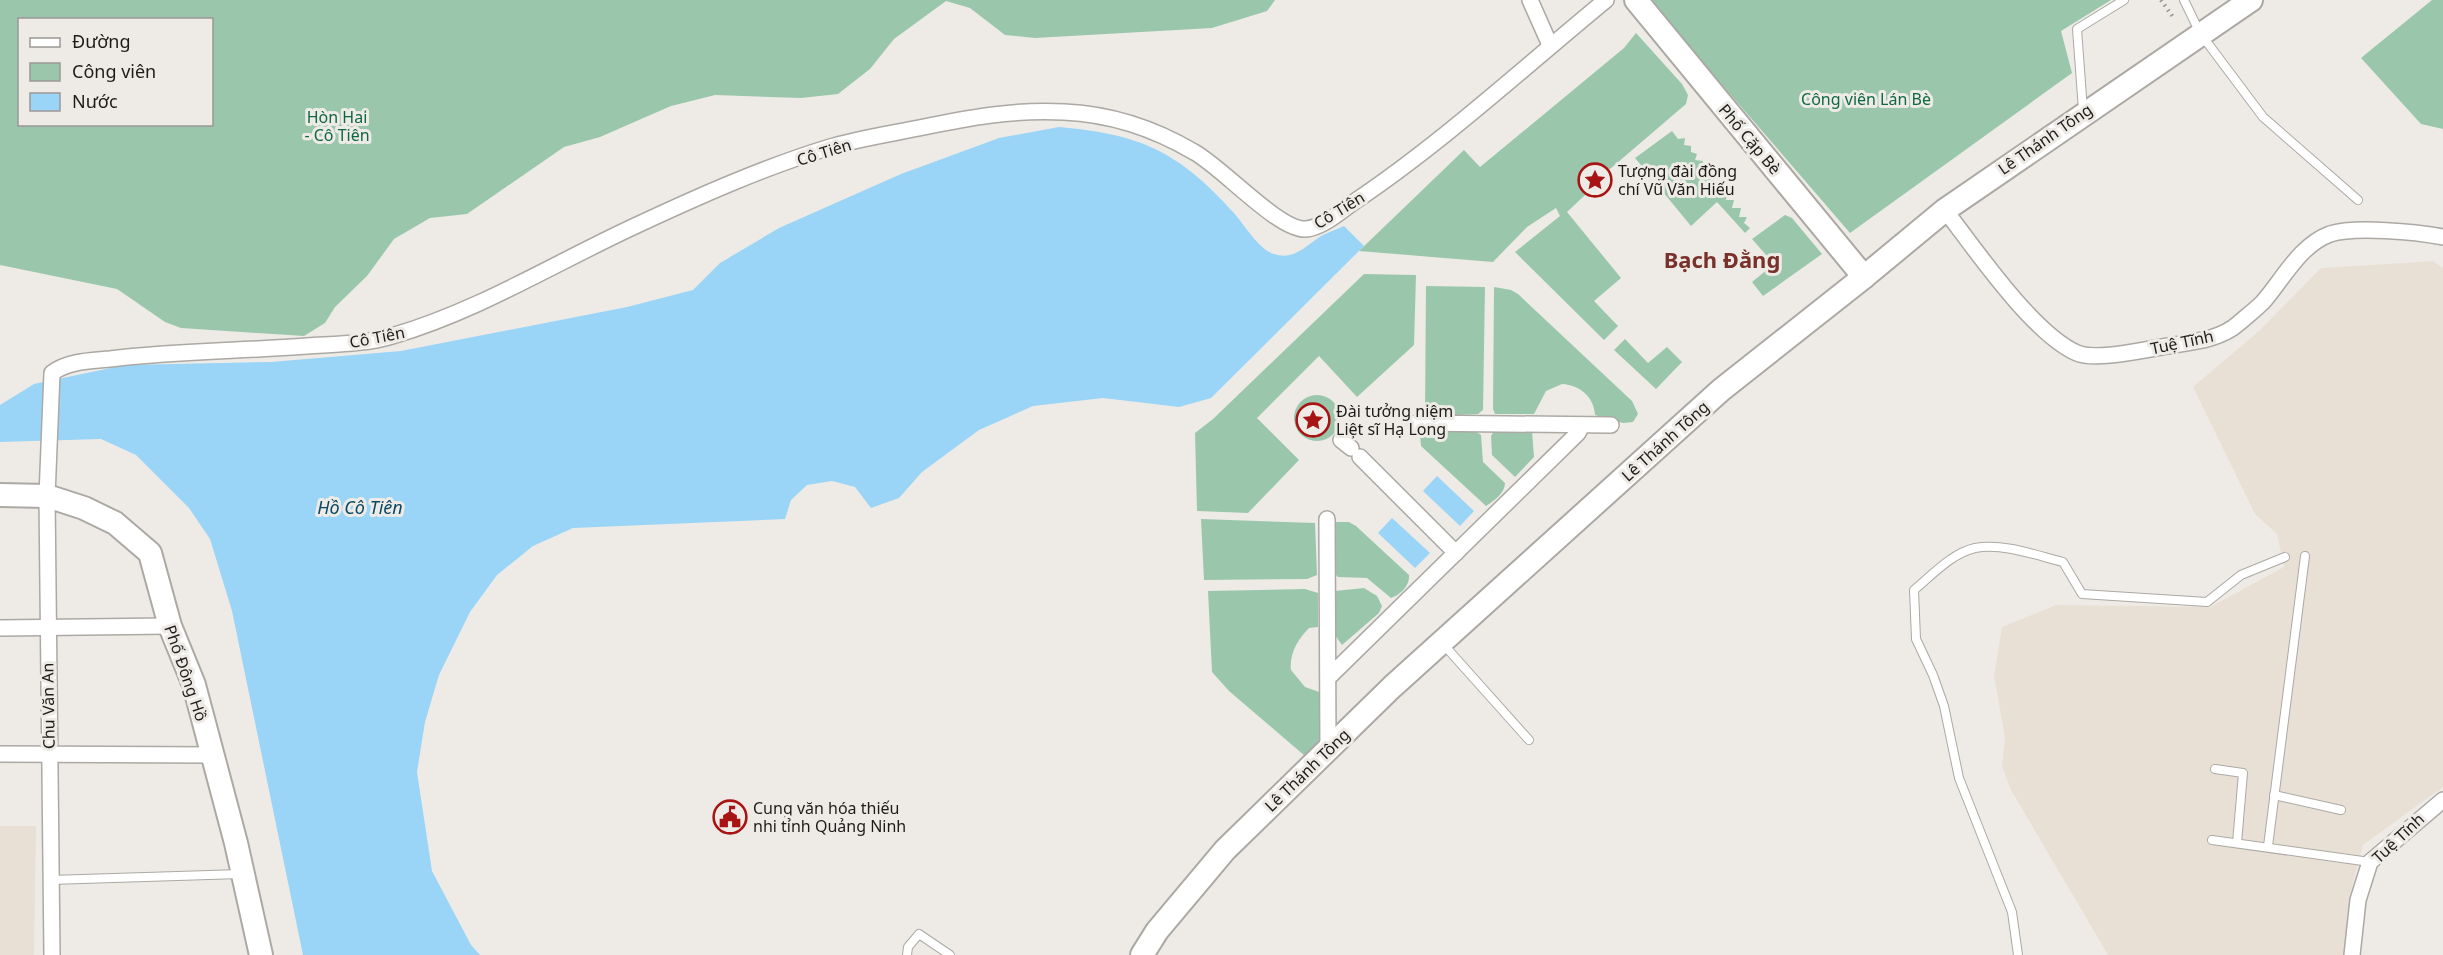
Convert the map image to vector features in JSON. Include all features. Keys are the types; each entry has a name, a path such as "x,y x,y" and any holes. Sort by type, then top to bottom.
{"main road":[{"name":"Phố Cặp Bè","path":"1635,0 1864,277"},
{"name":"Lê Thánh Tông","path":"1142,955 1157,932 1226,850 1328,750 1442,642 1721,390 1945,210 2083,113 2251,0"},
{"name":"Phố Đông Hồ","path":"0,495 47,496 84,508 115,523 150,553 170,626 194,685 243,874 261,955"}],"street":[{"path":"1530,0 1551,45"},
{"name":"Cô Tiên","path":"48,457 52,373 59,367 159,352 265,349 378,340 410,331 477,304 634,226 712,192 828,147 941,123 1016,111 1099,115 1152,130 1196,152 1226,174 1273,215 1294,228 1310,229 1337,214 1395,172 1606,0"},
{"name":"Tuệ Tĩnh","path":"1945,210 2005,288 2051,336 2078,354 2117,355 2199,341 2229,332 2262,303 2305,250 2328,235 2347,231 2423,233 2443,237"},
{"path":"1416,423 1611,425"},
{"path":"1329,677 1578,433 1582,425"},
{"path":"1350,448 1456,553"},
{"name":"Chu Văn An","path":"48,457 47,627 52,955"},
{"path":"1327,519 1328,750"},
{"path":"0,628 170,626"},
{"path":"0,754 213,755"},
{"name":"Tuệ Tĩnh","path":"2352,955 2358,900 2370,862 2443,800"}],"lane":[{"path":"2083,113 2077,29 2124,0"},
{"path":"2184,0 2200,33 2264,117 2358,201"},
{"path":"2018,955 2012,912 1959,778 1944,706 1933,675 1916,639 1914,590 1943,565 1974,548 2012,549 2062,562 2082,594 2207,602 2241,575 2285,557"},
{"path":"2268,846 2305,556"},
{"path":"1442,642 1529,740"},
{"path":"2215,769 2243,773 2237,843"},
{"path":"2274,795 2341,810"},
{"path":"2212,840 2370,862"},
{"path":"51,880 243,874"},
{"path":"907,955 908,947 919,934 951,955"}],"path":[{"path":"2161,0 2173,17"},
{"path":"1314,413 1350,448"}],"shaded area":[{"path":"2433,261 2443,268 2443,787 2363,845 2349,898 2347,955 2108,955 2011,790 2002,766 2005,737 1994,676 2002,627 2056,605 2210,607 2284,567 2277,534 2255,514 2193,387 2260,330 2321,268"},
{"path":"0,826 36,826 34,955 0,955"}],"green space":[{"name":"Hòn Hai - Cô Tiên","path":"0,0 1275,0 1267,11 1212,28 1035,38 1005,35 970,8 946,1 894,39 870,69 838,94 801,98 715,95 671,106 600,137 564,147 467,214 430,218 394,239 367,276 335,307 325,323 304,336 181,328 165,322 117,289 0,265"},
{"name":"Công viên Lán Bè","path":"1649,0 2111,0 2061,31 2072,73 1850,233"},
{"path":"2432,0 2443,0 2443,129 2421,124 2361,58"},
{"path":"1636,33 1682,84 1688,95 1686,104 1610,169 1589,171 1582,184 1585,195 1567,212 1621,278 1594,301 1618,326 1604,340 1515,252 1560,216 1556,208 1527,227 1493,262 1359,251 1464,150 1480,167 1624,48"},
{"path":"1672,131 1678,139 1685,138 1684,145 1691,146 1691,152 1697,154 1695,160 1703,161 1702,169 1709,169 1707,177 1715,178 1713,184 1721,185 1720,194 1727,193 1726,200 1734,200 1732,208 1741,208 1739,217 1747,217 1744,223 1750,228 1745,233 1717,202 1691,226 1635,158"},
{"path":"1785,215 1792,218 1822,254 1763,296 1752,282 1774,264 1752,239"},
{"path":"1364,274 1416,275 1414,345 1357,397 1319,356 1257,418 1299,460 1248,513 1197,511 1195,433 1213,419"},
{"path":"1426,286 1485,287 1483,410 1478,414 1431,416 1425,413"},
{"path":"1494,287 1511,290 1518,294 1632,401 1638,414 1633,422 1623,423 1595,415 1592,403 1585,393 1575,387 1562,384 1546,391 1534,414 1495,414 1493,409"},
{"path":"1625,339 1648,363 1667,347 1682,362 1656,389 1614,350"},
{"path":"1317,395 1333,402 1340,418 1333,434 1317,441 1301,434 1294,418 1301,402"},
{"path":"1430,431 1475,431 1481,435 1483,462 1505,483 1499,496 1486,506 1421,446 1420,434"},
{"path":"1494,431 1532,431 1534,457 1515,477 1492,455 1491,436"},
{"path":"1201,519 1315,523 1317,575 1307,579 1204,580"},
{"path":"1335,522 1349,522 1356,526 1409,575 1408,583 1398,595 1391,598 1367,578 1338,577 1335,574"},
{"path":"1364,588 1377,596 1382,606 1379,613 1342,645 1335,635 1335,591"},
{"path":"1305,589 1318,593 1318,627 1309,628 1301,637 1291,658 1291,670 1305,687 1322,693 1323,740 1305,756 1229,691 1212,672 1208,591"}],"water":[{"name":"Hồ Cô Tiên","path":"1059,127 1087,130 1135,141 1175,160 1213,191 1268,252 1281,256 1295,253 1323,235 1344,226 1364,246 1211,398 1179,407 1103,398 1033,406 979,430 922,472 899,498 871,508 855,487 832,481 807,485 791,500 785,519 573,528 533,546 497,575 470,612 439,675 425,722 417,772 432,871 471,945 480,955 303,955 232,611 210,539 189,508 136,455 101,439 0,442 0,405 34,384 125,365 271,362 401,351 627,307 693,290 720,263 779,228 901,174 999,138"},
{"path":"1437,476 1474,511 1460,526 1423,491"},
{"path":"1392,518 1430,553 1415,568 1378,533"}],"place":[{"name":"Tượng đài đồng chí Vũ Văn Hiếu","path":"1595,180"},
{"name":"Đài tưởng niệm Liệt sĩ Hạ Long","path":"1313,420"},
{"name":"Cung văn hóa thiếu nhi tỉnh Quảng Ninh","path":"730,817"}],"district":[{"name":"Bạch Đằng","path":"1722,259"}]}
